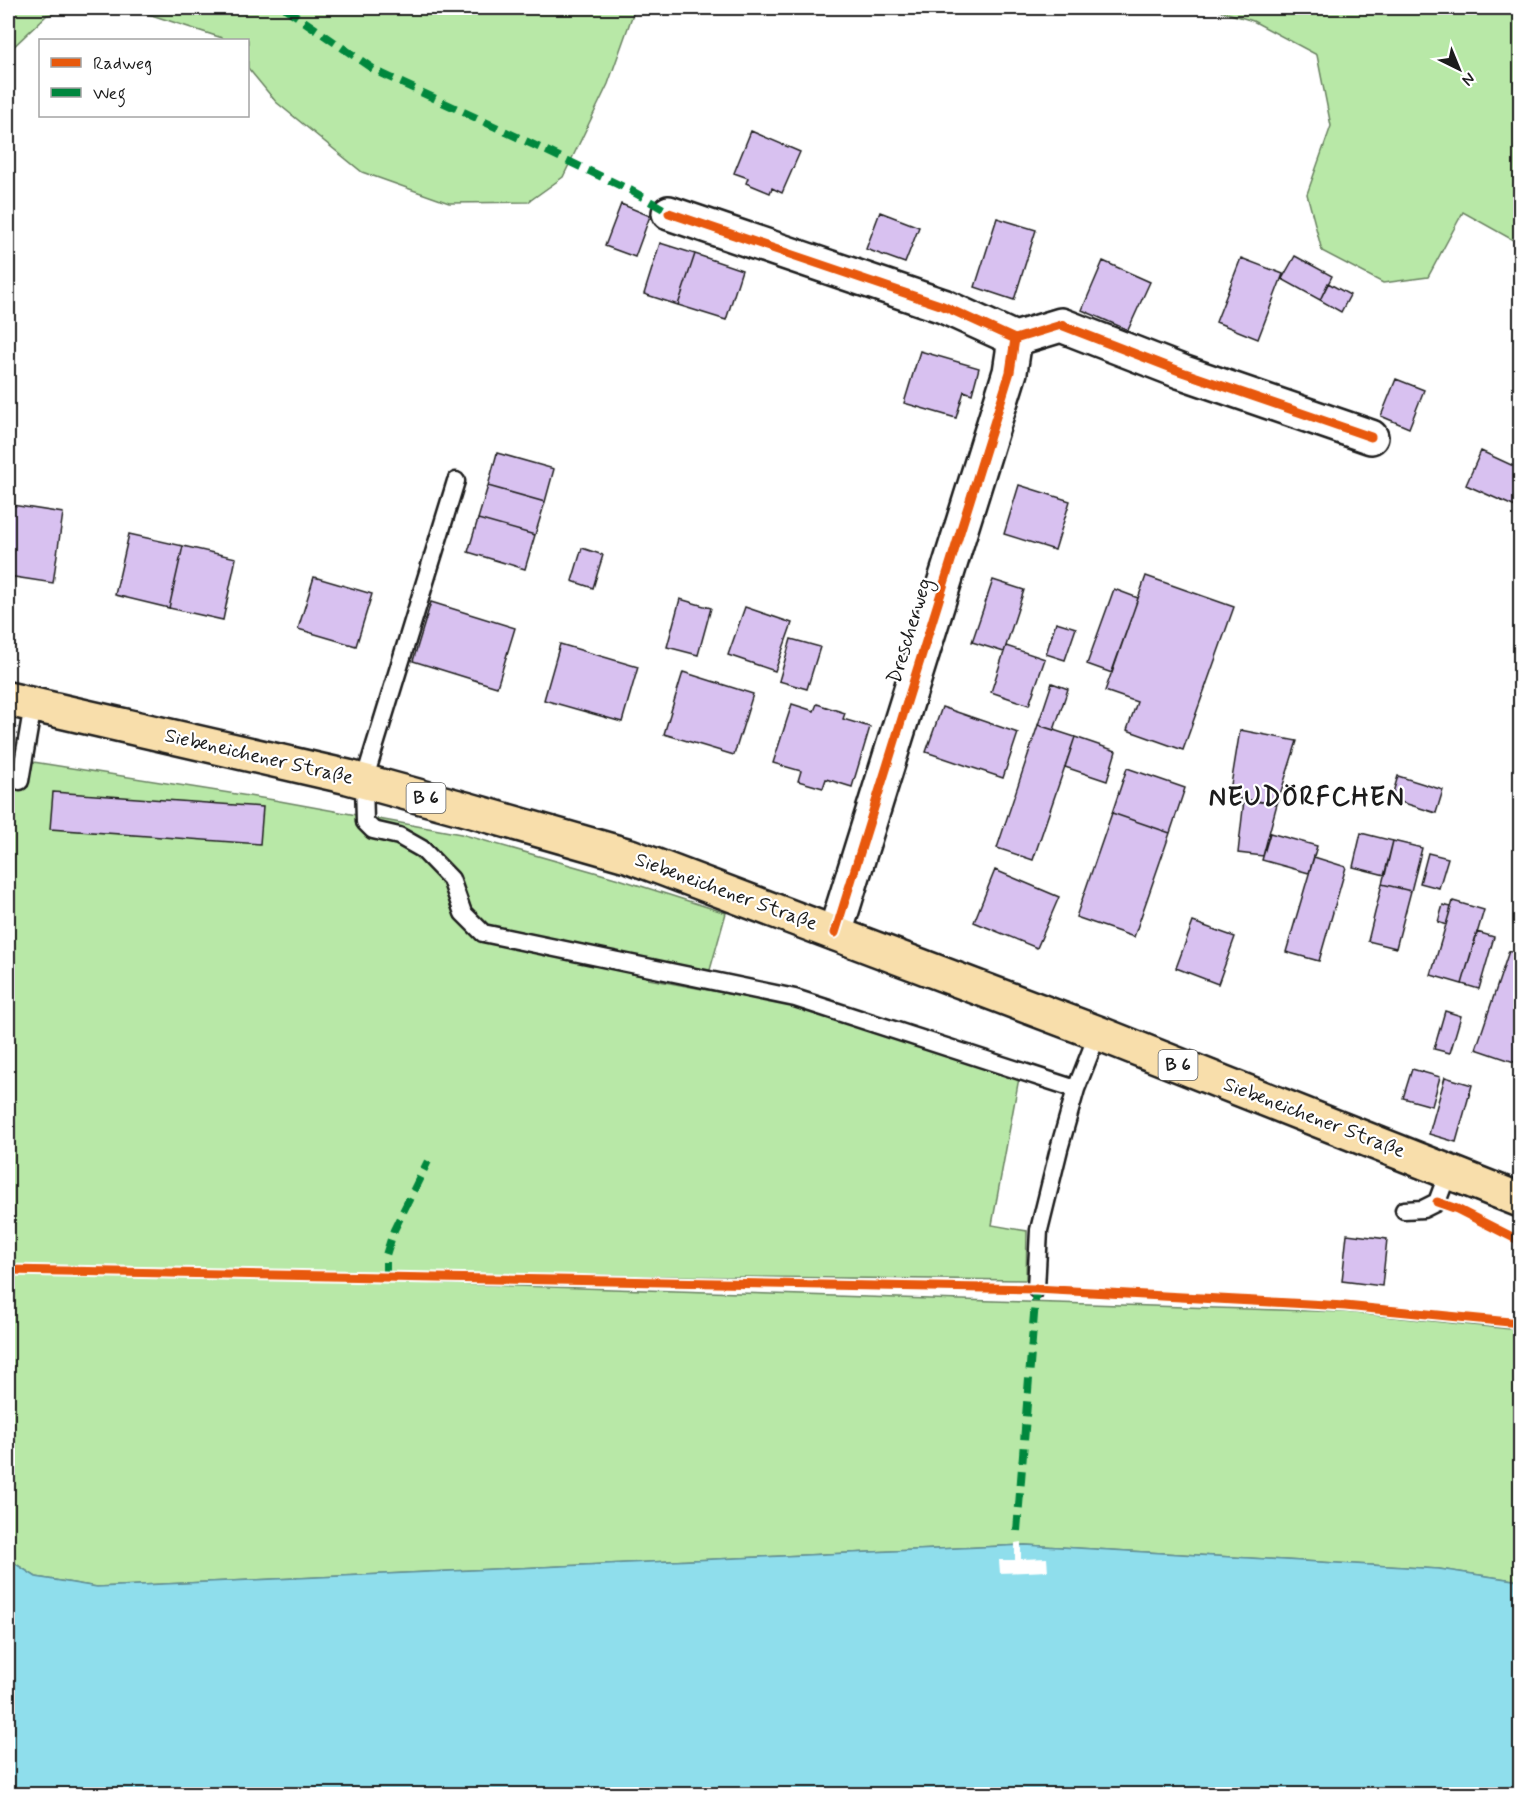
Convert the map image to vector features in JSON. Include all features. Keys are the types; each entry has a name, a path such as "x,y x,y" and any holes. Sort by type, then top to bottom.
{"main road":[{"name":"Siebeneichener Straße","path":"20,702 364,781 630,856 1098,1034 1521,1200"}],"street":[{"path":"669,213 943,306 1015,339 1061,325 1182,372 1371,437"},
{"name":"Drescherweg","path":"835,933 1010,372 1015,339"}],"lane":[{"path":"456,481 364,781 365,822 373,830 399,836 422,849 451,879 463,913 483,933 795,998 1076,1089"},
{"path":"20,702 20,781"},
{"path":"1036,1289 1040,1230 1076,1089 1098,1034"},
{"path":"1404,1210 1423,1209 1437,1202 1449,1170"}],"green space":[{"path":"8,8 84,8 47,15 8,52"},
{"path":"130,8 635,8 608,84 563,177 528,202 449,203 362,172 276,102 249,69 249,39 222,38"},
{"path":"1211,8 1520,8 1520,244 1463,212 1428,277 1383,283 1322,251 1307,194 1331,126 1317,55 1253,21"},
{"path":"8,758 274,800 461,834 619,879 726,913 710,970 651,960 648,979 793,1006 1019,1078 992,1225 1027,1231 1026,1280 8,1269"},
{"path":"8,1270 1344,1312 1520,1330 1520,1581 1439,1569 1025,1545 97,1587 36,1577 8,1559"}],"water":[{"path":"1025,1545 1439,1569 1520,1581 1520,1794 8,1794 8,1559 36,1577 97,1587"}],"pier":[{"path":"1021,1542 1021,1559 1047,1558 1048,1571 1000,1573 999,1560 1015,1560 1015,1543"}],"building":[{"path":"751,131 800,152 782,193 772,188 770,193 746,183 748,178 734,173"},
{"path":"621,204 650,216 635,257 605,246"},
{"path":"880,212 919,227 905,263 866,249"},
{"path":"997,218 1036,230 1014,300 975,287"},
{"path":"660,243 695,254 678,305 644,294"},
{"path":"695,254 742,270 726,320 678,305"},
{"path":"1295,256 1332,276 1320,300 1282,279"},
{"path":"1241,258 1283,274 1258,339 1216,322"},
{"path":"1103,261 1150,282 1128,330 1082,310"},
{"path":"1328,283 1350,295 1341,312 1320,300"},
{"path":"920,351 979,368 972,394 964,391 956,418 904,403"},
{"path":"1396,379 1424,390 1409,428 1381,416"},
{"path":"1481,451 1520,469 1520,509 1466,485"},
{"path":"497,453 554,469 545,502 488,486"},
{"path":"1019,485 1070,501 1055,550 1004,534"},
{"path":"488,486 545,502 535,535 478,519"},
{"path":"12,505 63,513 53,583 8,576 8,533"},
{"path":"478,519 535,535 525,569 468,552"},
{"path":"129,534 183,546 169,608 115,595"},
{"path":"183,546 236,558 223,620 169,608"},
{"path":"582,548 603,555 593,588 572,581"},
{"path":"1146,576 1234,607 1183,750 1127,730 1137,702 1105,691"},
{"path":"314,577 372,594 356,646 298,629"},
{"path":"993,580 1024,590 1004,652 972,642"},
{"path":"1114,589 1138,598 1112,673 1087,664"},
{"path":"680,599 711,608 698,655 667,647"},
{"path":"431,602 515,628 497,687 413,661"},
{"path":"745,607 792,623 775,671 728,655"},
{"path":"1056,622 1076,628 1065,660 1046,654"},
{"path":"791,639 820,647 807,689 779,681"},
{"path":"560,644 638,667 622,722 544,700"},
{"path":"1006,646 1045,659 1029,705 991,692"},
{"path":"683,672 753,694 734,755 664,734"},
{"path":"1052,683 1068,689 1054,730 1038,725"},
{"path":"792,704 814,711 817,704 845,713 843,719 870,727 852,787 826,779 823,788 798,781 801,771 773,763"},
{"path":"942,707 1018,733 1003,778 926,752"},
{"path":"1038,725 1075,737 1033,860 997,848"},
{"path":"1240,730 1297,741 1277,804 1229,797"},
{"path":"1075,737 1116,751 1107,781 1065,767"},
{"path":"1127,768 1185,788 1170,833 1112,813"},
{"path":"1398,776 1443,790 1436,813 1391,799"},
{"path":"53,792 263,807 260,844 50,829"},
{"path":"1244,800 1277,804 1263,856 1238,853"},
{"path":"1112,813 1170,833 1134,937 1076,917"},
{"path":"1270,833 1317,846 1309,873 1262,860"},
{"path":"1361,833 1393,841 1385,875 1353,867"},
{"path":"1393,841 1422,848 1411,891 1382,884"},
{"path":"1428,853 1448,858 1439,888 1420,883"},
{"path":"1314,857 1346,867 1319,961 1286,952"},
{"path":"995,870 1059,897 1037,948 974,922"},
{"path":"1382,884 1411,891 1396,948 1368,941"},
{"path":"1453,901 1484,910 1462,984 1431,975"},
{"path":"1443,905 1451,907 1446,925 1438,922"},
{"path":"1193,922 1235,937 1218,984 1176,968"},
{"path":"1477,932 1494,937 1479,989 1462,984"},
{"path":"1509,951 1520,955 1520,1064 1476,1049"},
{"path":"1445,1011 1461,1016 1450,1053 1434,1049"},
{"path":"1412,1069 1440,1077 1432,1106 1403,1098"},
{"path":"1445,1077 1472,1085 1456,1142 1429,1134"},
{"path":"1347,1234 1387,1239 1382,1286 1342,1281"}],"marked path":[{"path":"285,8 376,71 630,190 674,215"},
{"path":"386,1277 386,1255 394,1230 428,1161"},
{"path":"1017,1531 1036,1289"}],"cycle path":[{"path":"669,213 943,306 1015,339 1061,325 1182,372 1371,437"},
{"path":"835,933 1010,372 1015,339"},
{"path":"1437,1202 1457,1209 1520,1241"},
{"path":"8,1270 1036,1289 1345,1306 1520,1323"}],"district":[{"name":"NEUDÖRFCHEN","path":"1307,798"}]}
